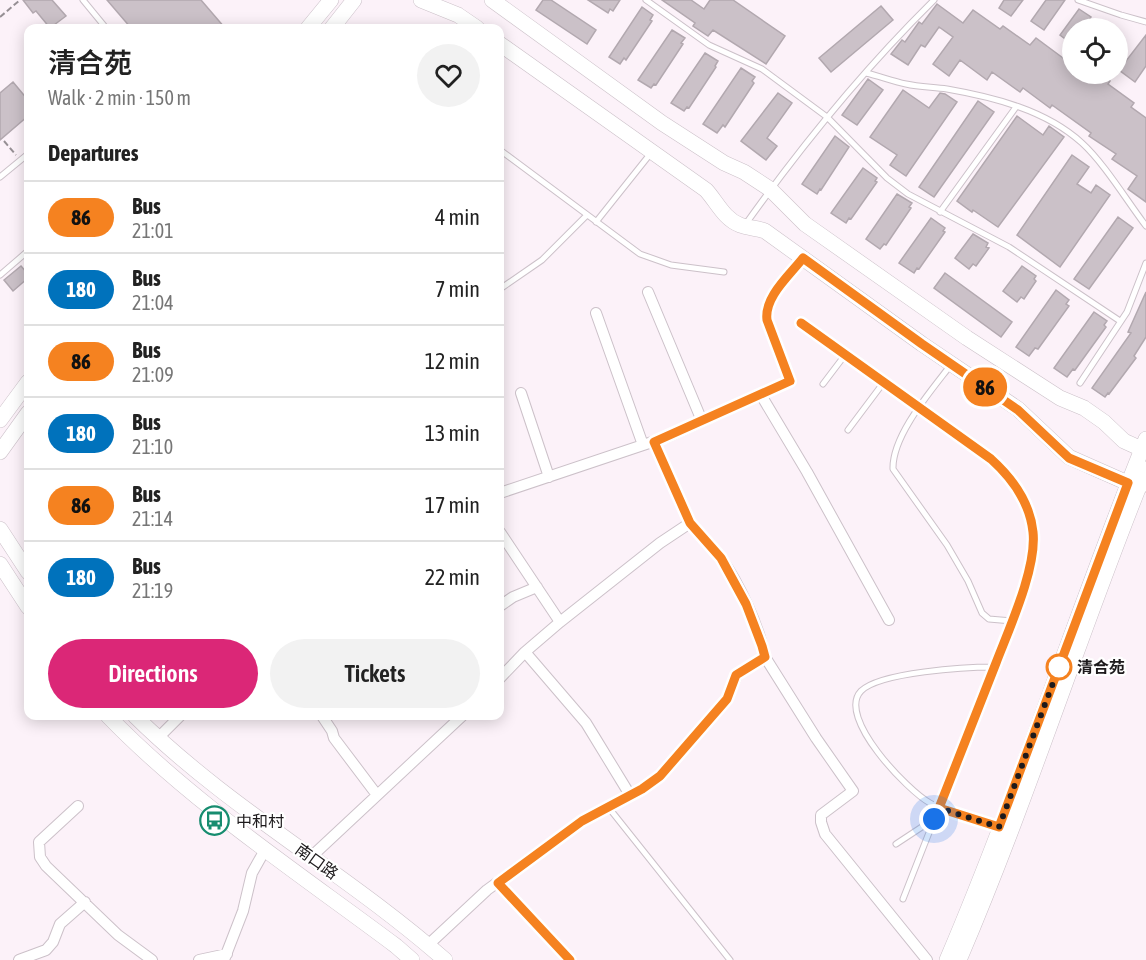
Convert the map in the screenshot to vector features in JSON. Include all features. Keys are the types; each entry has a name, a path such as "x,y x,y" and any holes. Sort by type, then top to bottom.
{"street":[{"path":"311,24 331,0"},
{"path":"335,24 354,0"},
{"path":"492,0 662,123 770,190 805,224 967,338 1060,398 1095,415 1124,441 1145,447 992,879 959,960"},
{"path":"428,1 471,24"},
{"path":"504,47 706,190 726,216 744,226 765,231 1018,410 1069,458 1133,485"},
{"path":"504,492 649,443 790,381 767,320 767,310 771,299 803,258"},
{"path":"648,292 702,421"},
{"path":"596,313 649,443 690,523 721,558 735,582 765,657 816,738 853,791 820,815 825,834 927,960"},
{"path":"0,420 24,387"},
{"path":"521,393 549,477"},
{"path":"760,395 807,472 889,620"},
{"path":"0,452 24,419"},
{"path":"947,960 1133,485 1146,469"},
{"path":"504,674 560,622 660,543 690,523"},
{"path":"0,529 24,566"},
{"path":"504,538 560,622"},
{"path":"0,564 24,601"},
{"path":"504,603 537,587"},
{"path":"525,652 586,723 630,795"},
{"path":"428,945 498,883 582,821 660,776 727,699 736,675 765,657"},
{"name":"南口路","path":"112,720 184,785 396,945 412,960"},
{"name":"南口路","path":"139,720 220,789 410,928 445,960"},
{"path":"158,738 176,720"},
{"path":"325,720 334,738 377,795"},
{"path":"311,857 458,720"},
{"path":"78,806 39,842 40,857 67,888 85,902 118,935 152,960"},
{"path":"199,960 225,957 243,911 252,873 266,849"},
{"path":"19,960 46,950 53,942 60,924 85,902"}],"lane":[{"path":"83,0 103,24"},
{"path":"646,0 708,45 762,69 827,117 897,186 939,212 1009,247 1120,321"},
{"path":"744,226 827,117 934,0"},
{"path":"1078,0 1146,22"},
{"path":"866,72 907,84 964,93 1016,107 1050,121 1082,143 1146,226"},
{"path":"939,212 1016,107"},
{"path":"596,222 652,152"},
{"path":"504,153 632,249 649,258 671,264 724,272"},
{"path":"0,177 24,157"},
{"path":"504,286 542,260 587,216"},
{"path":"0,275 24,256"},
{"path":"1080,383 1127,312 1146,263"},
{"path":"801,323 981,451 1000,467 1016,487 1028,510 1033,532 1033,551 1012,621 903,899"},
{"path":"824,384 845,355"},
{"path":"952,364 898,442 893,469 947,545 968,581 981,613 989,618 1012,621"},
{"path":"848,430 884,382"},
{"path":"994,667 951,669 901,676 868,687 856,698 856,714 877,751 913,790 939,808 999,827"},
{"path":"608,806 730,960"},
{"path":"896,844 934,819"},
{"path":"498,883 570,960"}],"path":[{"path":"0,17 20,0"}],"building":[{"path":"23,0 52,0 66,16 55,24 47,24 36,11 33,13"},
{"path":"107,0 201,0 222,24 128,24"},
{"path":"543,0 551,0 596,30 587,44 536,10"},
{"path":"588,0 620,0 613,11 610,9 608,13"},
{"path":"662,0 691,0 704,9 710,0 733,0 785,36 766,64 713,30 708,36 693,26 695,23"},
{"path":"1004,0 1023,0 1011,16 999,8"},
{"path":"1046,0 1065,0 1044,30 1031,21"},
{"path":"937,4 963,23 973,10 1000,29 1003,26 1030,45 1036,38 1062,57 1062,84 1108,84 1134,103 1131,107 1146,118 1146,202 1128,189 1137,176 1112,159 1116,154 1089,136 1091,133 1052,105 1050,108 1023,88 1020,92 992,72 987,80 960,60 949,76 933,64 953,37 939,27 925,47 921,45 908,65 891,54 902,40 905,42 919,22 922,24"},
{"path":"881,6 893,20 831,72 819,58"},
{"path":"642,7 653,15 650,20 652,21 626,60 624,58 620,64 609,57"},
{"path":"1079,9 1091,17 1090,18 1072,18"},
{"path":"672,30 685,38 681,43 683,44 656,85 654,84 651,88 638,80"},
{"path":"1146,35 1146,66 1135,82 1128,77 1128,58"},
{"path":"705,53 718,61 716,67 689,108 687,107 684,111 671,103"},
{"path":"741,68 755,77 752,81 754,83 725,127 723,125 717,133 703,124"},
{"path":"868,79 883,90 857,125 842,115"},
{"path":"13,82 24,95 24,119 0,140 0,93"},
{"path":"903,90 929,108 940,93 957,102 906,176 890,165 897,155 870,137"},
{"path":"778,93 792,103 767,138 777,146 766,160 741,141"},
{"path":"978,101 994,112 934,197 919,187"},
{"path":"1017,116 1043,135 1049,126 1064,137 998,227 957,201"},
{"path":"835,136 849,147 817,194 802,184"},
{"path":"1072,155 1089,167 1077,184 1091,193 1096,185 1110,195 1060,267 1017,235"},
{"path":"863,168 877,178 875,181 877,182 846,223 831,213"},
{"path":"897,194 912,203 909,207 911,208 886,245 884,244 880,249 866,239"},
{"path":"1118,217 1133,228 1089,289 1074,279"},
{"path":"931,218 945,228 943,231 945,232 914,273 899,263"},
{"path":"973,234 988,243 986,247 989,248 976,266 973,264 969,269 955,258"},
{"path":"21,266 24,269 24,281 13,291 4,280"},
{"path":"1022,266 1036,276 1034,279 1036,281 1024,299 1021,297 1017,302 1003,291"},
{"path":"945,273 1012,322 1001,337 934,288"},
{"path":"1056,290 1069,300 1066,304 1069,306 1038,349 1035,348 1029,356 1016,347"},
{"path":"1146,292 1146,337 1134,356 1136,358 1105,397 1092,388 1131,333 1128,332"},
{"path":"1094,312 1107,321 1104,325 1106,327 1075,370 1073,369 1067,377 1054,368"}],"bus line":[{"name":"86","path":"570,960 498,883 582,821 642,789 660,776 727,699 734,686 736,675 765,657 746,604 735,582 721,558 690,523 654,442 790,381 766,315 771,299 803,258 1018,410 1069,458 1128,483 999,827 939,808 1012,621 1032,560 1034,541 1031,520 1016,487 991,459 801,323"}],"place":[{"name":"清合苑","path":"1059,667"},
{"name":"中和村","path":"215,821"}],"route":[{"path":"934,819 939,808 999,827 1059,667"}]}
